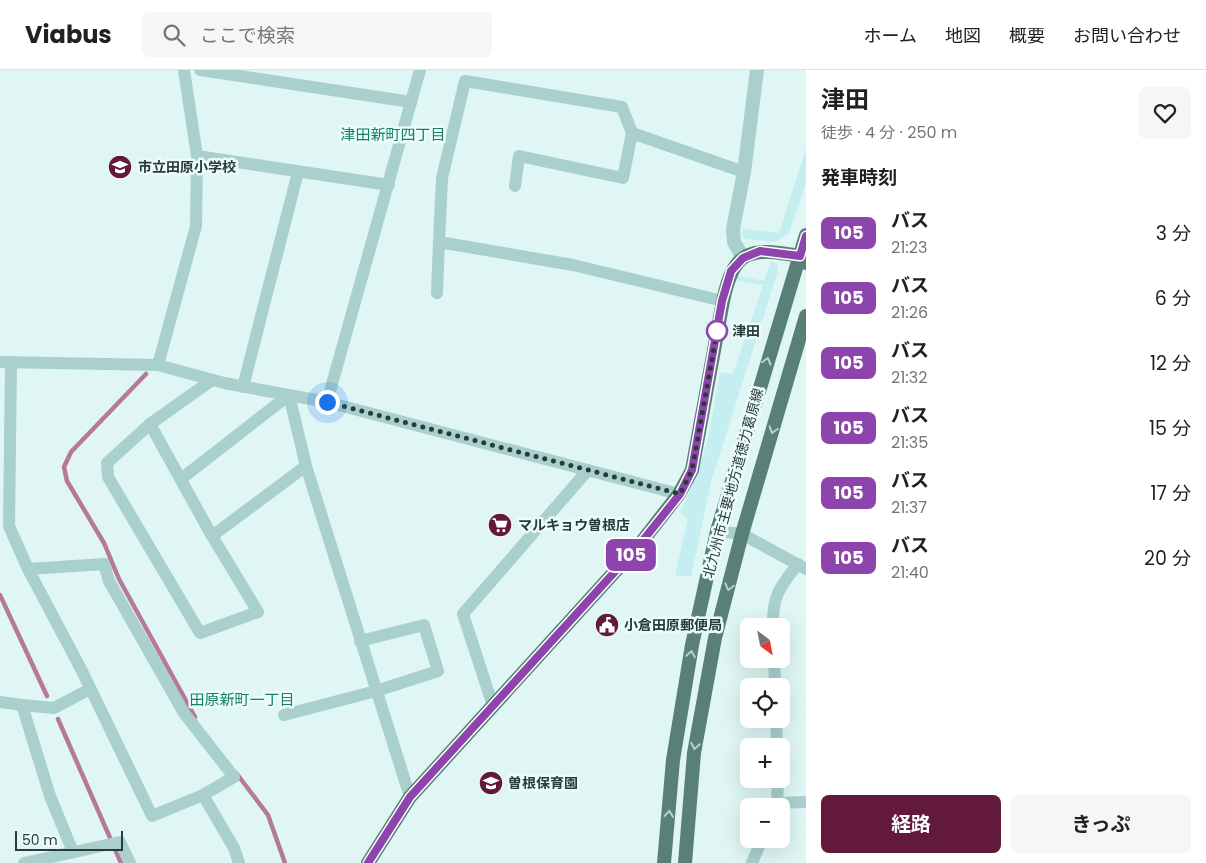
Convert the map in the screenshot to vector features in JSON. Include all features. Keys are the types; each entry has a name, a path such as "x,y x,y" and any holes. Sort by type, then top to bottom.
{"main road":[{"name":"北九州市主要地方道徳力葛原線","path":"664,863 675,751 692,645 717,531 803,259 806,236"},
{"path":"368,863 410,797 640,544 680,494 692,470 722,301 731,271 743,258 760,251 803,259"},
{"name":"北九州市主要地方道徳力葛原線","path":"685,863 694,753 715,638 742,534 806,316"}],"street":[{"path":"158,365 196,226 197,156 184,70"},
{"path":"200,70 411,102"},
{"path":"327,402 420,70"},
{"path":"743,258 734,242 734,229 744,172 757,70"},
{"path":"437,293 442,178 465,81 622,107 632,134 623,178 520,156 515,186"},
{"path":"632,134 744,172"},
{"path":"197,156 389,185"},
{"path":"243,387 298,172"},
{"path":"439,242 572,265 722,301"},
{"path":"28,569 104,564 109,581 184,712 234,777 203,795 152,816 90,689 28,569 10,526 6,362 158,365 243,387 327,402 680,494"},
{"path":"150,424 212,536 258,612 200,633 108,478 107,463 150,424 212,380"},
{"path":"289,395 306,466 410,797"},
{"path":"181,478 289,395"},
{"path":"212,536 306,466"},
{"path":"493,706 462,614 588,470"},
{"path":"717,531 742,534 802,567 784,582 772,606 773,618"},
{"path":"284,715 376,691 438,671 424,625 360,641"},
{"path":"0,702 54,708 90,689"},
{"path":"22,705 50,796 73,852"},
{"path":"203,795 234,848 239,863"},
{"path":"790,804 806,802"},
{"path":"24,863 120,842 130,863"},
{"path":"752,863 758,848"}],"shaded area":[{"path":"806,148 806,183 789,233 776,242 745,239 742,236 743,229 779,233"},
{"path":"771,261 777,264 778,271 711,482 691,577 675,575 688,519 680,512 698,472 708,439 720,372 733,374 763,285 736,280 738,276 764,281"}],"waterway":[{"path":"146,374 71,452 64,467 67,481 104,543 119,579 195,717"},
{"path":"0,595 47,696"},
{"path":"58,719 121,863"},
{"path":"237,774 268,815 285,863"}],"bus line":[{"name":"105","path":"368,863 410,797 640,544 680,494 692,470 722,301 731,271 743,258 760,251 800,256 806,236"}],"place":[{"name":"市立田原小学校","path":"120,167"},
{"name":"津田","path":"717,331"},
{"name":"マルキョウ曽根店","path":"500,525"},
{"name":"小倉田原郵便局","path":"607,625"},
{"name":"曽根保育園","path":"491,783"}],"district":[{"name":"津田新町四丁目","path":"393,134"},
{"name":"田原新町一丁目","path":"242,699"}],"route":[{"path":"327,402 680,494 692,470 717,331"}]}
